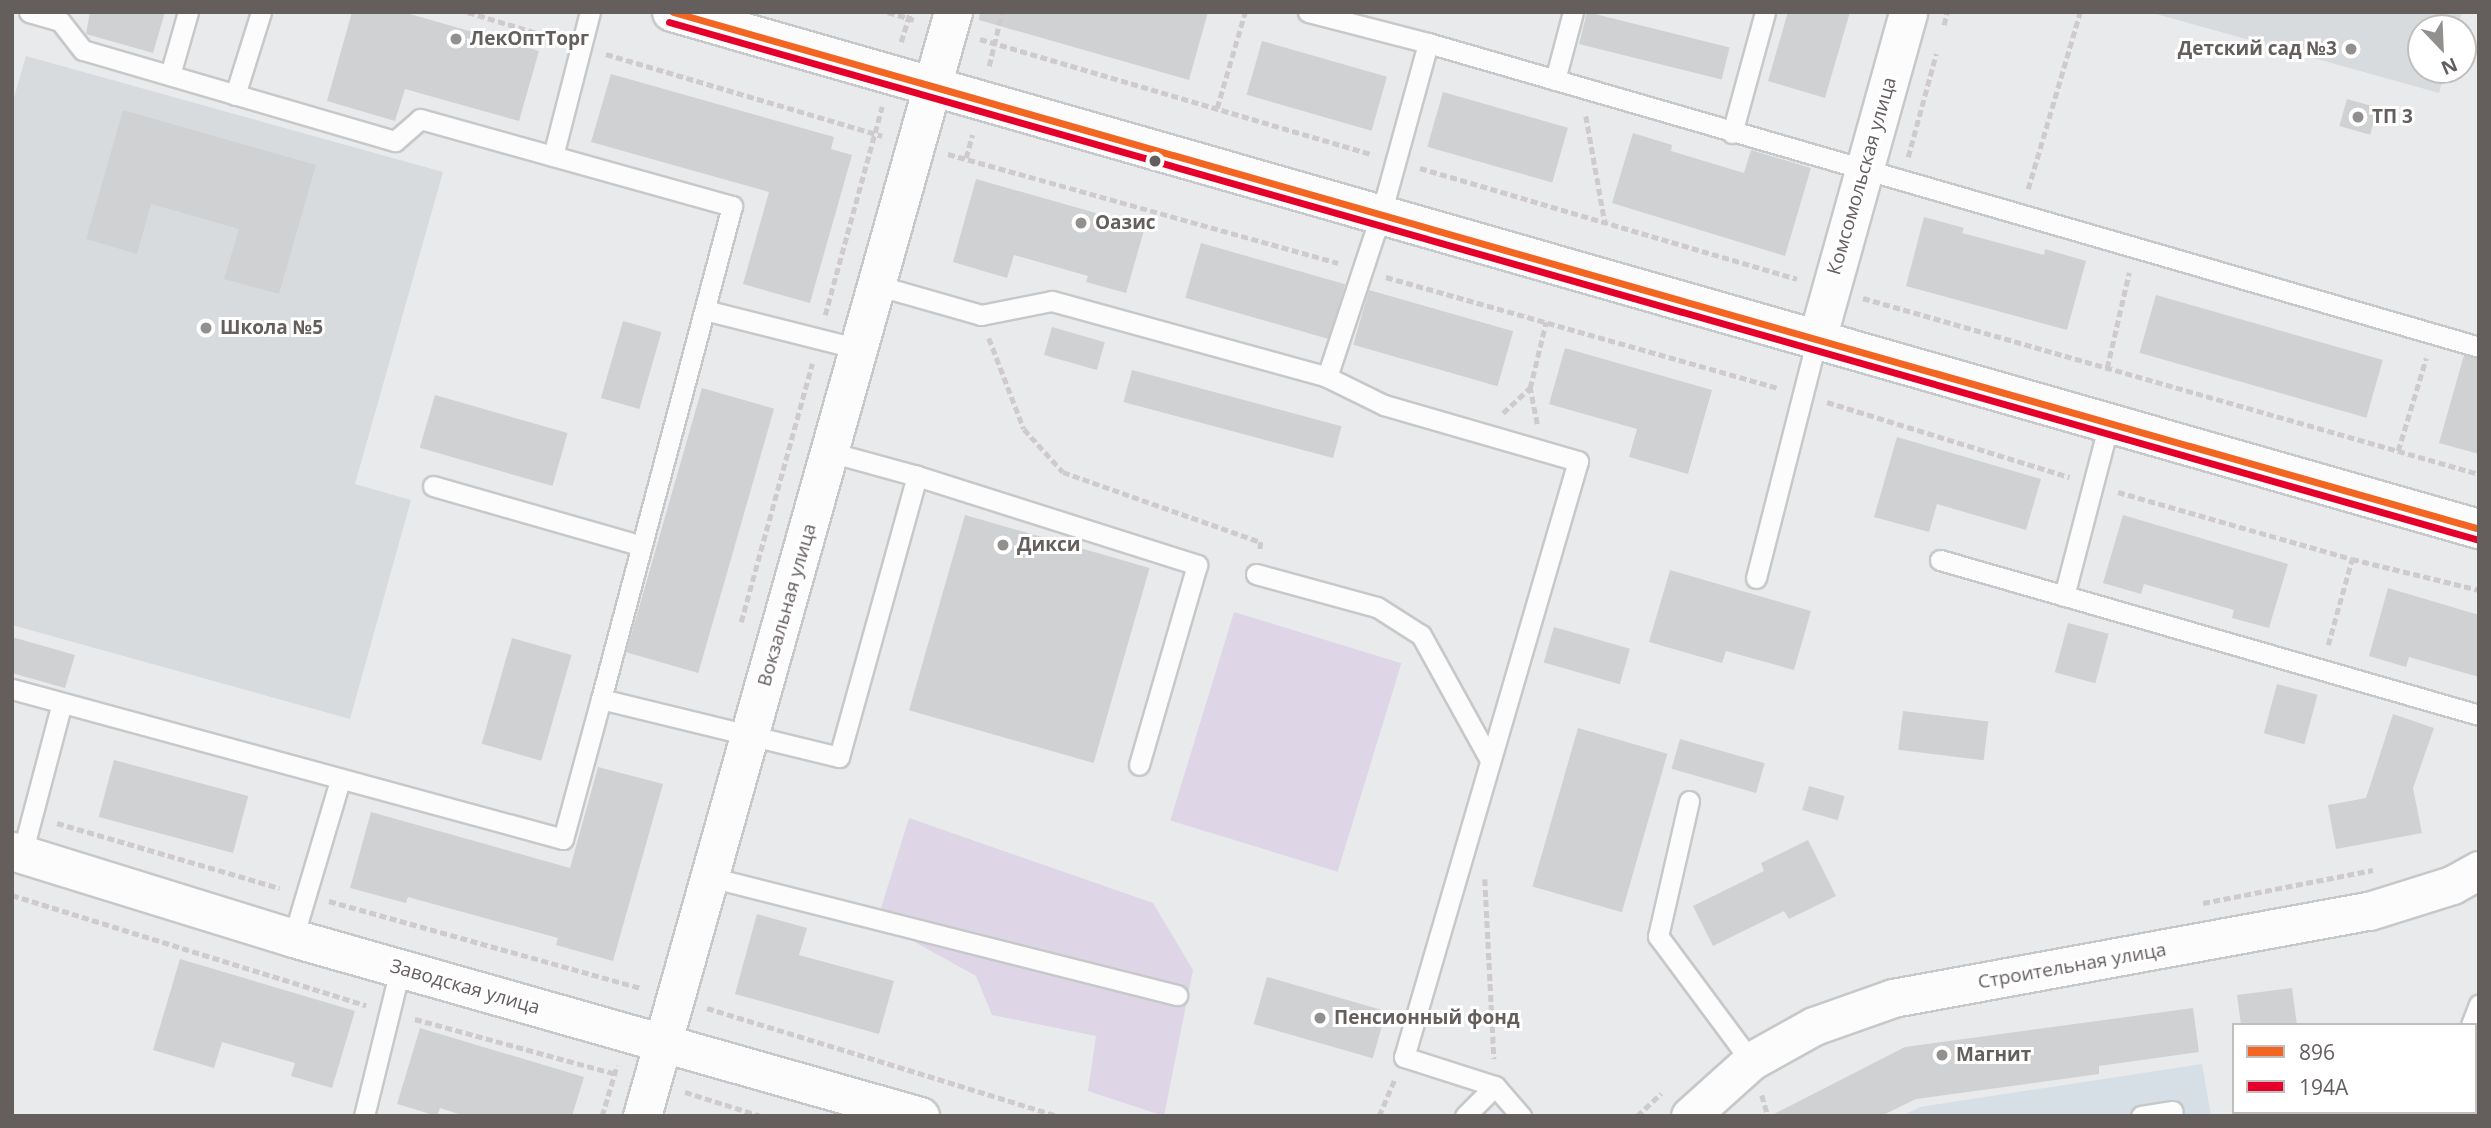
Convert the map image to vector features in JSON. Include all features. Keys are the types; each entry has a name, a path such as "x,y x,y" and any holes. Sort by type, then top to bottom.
{"street":[{"name":"Комсомольская улица","path":"1817,339 1908,12"},
{"path":"677,13 2479,529"},
{"name":"Вокзальная улица","path":"642,1116 663,1043 659,993 710,877 951,21"},
{"name":"Заводская улица","path":"17,853 293,938 920,1116"},
{"name":"Строительная улица","path":"1690,1116 1751,1061 1814,1026 1893,999 2369,911 2452,885 2479,870"}],"lane":[{"path":"12,689 563,839 732,206 420,119 395,141 83,50 60,21 29,12"},
{"path":"170,75 188,12"},
{"path":"235,95 261,12"},
{"path":"553,156 590,12"},
{"path":"1308,12 1428,43 2479,347"},
{"path":"1555,80 1573,12"},
{"path":"1732,133 1765,12"},
{"path":"1327,377 1381,215 1428,43"},
{"path":"876,285 981,315 1052,301 1327,377 1384,405 1578,461 1489,758 1404,1057 1495,1086 1521,1116"},
{"path":"705,310 859,349"},
{"path":"1756,578 1817,339"},
{"path":"2064,596 2109,423"},
{"path":"830,452 917,476 1197,565 1139,765"},
{"path":"601,699 751,733 839,757 917,476"},
{"path":"433,486 642,546"},
{"path":"1940,560 2479,715"},
{"path":"1256,574 1377,607 1421,635 1489,758"},
{"path":"17,853 32,816 61,703"},
{"path":"293,938 340,780"},
{"path":"1689,801 1658,936 1751,1061"},
{"path":"710,877 1177,995"},
{"path":"364,1116 400,969"},
{"path":"2472,1023 2479,1004"},
{"path":"1465,1116 1495,1086"},
{"path":"2141,1116 2173,1111"}],"path":[{"path":"468,12 916,147 1803,395 2094,485 2352,559 2479,590"},
{"path":"888,12 951,21 1217,108 1831,289 2479,474"},
{"path":"1217,108 1245,12"},
{"path":"1940,38 1947,12"},
{"path":"2020,216 2080,12"},
{"path":"739,631 909,15"},
{"path":"1901,182 1937,51"},
{"path":"1580,88 1605,223"},
{"path":"2107,368 2135,249"},
{"path":"981,315 1024,429 1063,472 1262,542 1256,574"},
{"path":"1530,388 1546,322"},
{"path":"2398,451 2433,334"},
{"path":"2321,670 2352,559"},
{"path":"32,816 659,993 1057,1116"},
{"path":"1484,871 1495,1086"},
{"path":"646,975 659,993"},
{"path":"602,1116 627,1033 659,993"},
{"path":"1380,1116 1404,1057"}],"shaded area":[{"name":"Детский сад №3","path":"2149,12 2462,12 2407,14 2407,84 2441,84 2439,93"},
{"name":"Школа №5","path":"26,56 443,172 355,484 411,500 350,719 12,625 12,104"},
{"path":"1234,612 1401,663 1338,872 1170,820"},
{"path":"909,818 1153,903 1193,970 1164,1116 1088,1091 1096,1036 992,1015 976,976 877,921"},
{"path":"2202,1064 2211,1116 1902,1116 1920,1107"}],"building":[{"path":"90,12 165,12 153,53 86,34"},
{"path":"352,12 403,12 539,51 519,121 405,89 395,121 327,101"},
{"path":"980,12 1208,12 1189,80 979,20"},
{"path":"1587,12 1730,48 1722,80 1579,44"},
{"path":"1788,12 1850,12 1825,98 1768,81"},
{"path":"1262,41 1387,77 1372,131 1247,95"},
{"path":"611,74 834,137 831,149 852,155 810,303 743,284 769,192 591,142"},
{"path":"1443,92 1568,128 1552,183 1427,147"},
{"name":"ТП 3","path":"2347,99 2378,108 2370,135 2339,126"},
{"path":"123,110 316,165 279,294 224,279 239,229 151,204 137,254 86,239"},
{"path":"1633,133 1672,145 1671,151 1744,173 1751,150 1811,168 1785,256 1612,203"},
{"path":"976,179 1145,227 1126,293 1086,282 1088,276 1014,255 1007,278 953,262"},
{"path":"1924,217 1964,228 1962,233 2044,255 2045,249 2086,261 2067,330 1906,286"},
{"path":"1201,243 1345,284 1329,339 1185,298"},
{"path":"1369,290 1513,331 1497,386 1353,345"},
{"path":"2156,295 2383,360 2366,418 2139,353"},
{"path":"623,321 661,332 639,409 601,398"},
{"path":"1052,327 1105,342 1097,370 1044,355"},
{"path":"1565,348 1712,390 1688,474 1629,457 1637,429 1549,404"},
{"path":"2464,355 2479,359 2479,454 2439,443"},
{"path":"1132,370 1342,426 1333,458 1123,402"},
{"path":"702,388 774,409 698,673 626,652"},
{"path":"435,395 568,433 552,486 420,448"},
{"path":"1897,437 2041,479 2026,530 1937,504 1929,532 1874,517"},
{"path":"965,515 1150,568 1094,763 909,710"},
{"path":"2123,515 2288,564 2269,628 2232,618 2234,610 2144,584 2141,594 2103,583"},
{"path":"1670,570 1811,611 1794,670 1726,651 1722,663 1649,642"},
{"path":"2388,588 2479,615 2479,677 2409,657 2406,667 2369,656"},
{"path":"2068,623 2109,634 2095,683 2055,672"},
{"path":"1554,627 1630,649 1620,684 1544,663"},
{"path":"12,637 75,655 65,688 12,673"},
{"path":"512,638 572,655 541,761 482,744"},
{"path":"2277,684 2318,695 2304,744 2264,733"},
{"path":"1903,711 1988,721 1984,760 1898,750"},
{"path":"2393,714 2434,728 2413,788 2422,833 2336,849 2328,805 2366,798"},
{"path":"1578,728 1667,754 1622,912 1533,887"},
{"path":"1680,739 1765,763 1756,793 1671,769"},
{"path":"114,760 248,796 233,853 99,817"},
{"path":"598,767 663,784 613,961 556,945 558,938 408,897 406,903 350,888 371,812 570,868"},
{"path":"1809,786 1845,796 1838,820 1802,810"},
{"path":"1808,840 1836,896 1789,919 1784,911 1713,946 1693,906 1764,871 1761,863"},
{"path":"757,914 807,928 799,955 894,981 879,1034 735,994"},
{"path":"180,959 355,1011 332,1088 291,1076 295,1063 222,1042 214,1068 153,1050"},
{"name":"Пенсионный фонд","path":"1267,977 1386,1011 1373,1058 1253,1024"},
{"path":"2292,988 2297,1023 2241,1023 2237,995"},
{"path":"2193,1008 2199,1052 2099,1066 2099,1074 1916,1099 1881,1116 1770,1116 1905,1047"},
{"path":"420,1028 584,1077 572,1116 465,1116 440,1108 437,1116 397,1104"}],"transit line":[{"name":"896","path":"673,12 2479,529"},
{"name":"194А","path":"669,22 2476,539"}],"place":[{"name":"ЛекОптТорг","path":"456,39"},
{"name":"Детский сад №3","path":"2351,49"},
{"name":"ТП 3","path":"2358,117"},
{"name":"Оазис","path":"1081,223"},
{"name":"Школа №5","path":"206,328"},
{"name":"Дикси","path":"1003,545"},
{"name":"Пенсионный фонд","path":"1320,1018"},
{"name":"Магнит","path":"1942,1055"}]}
